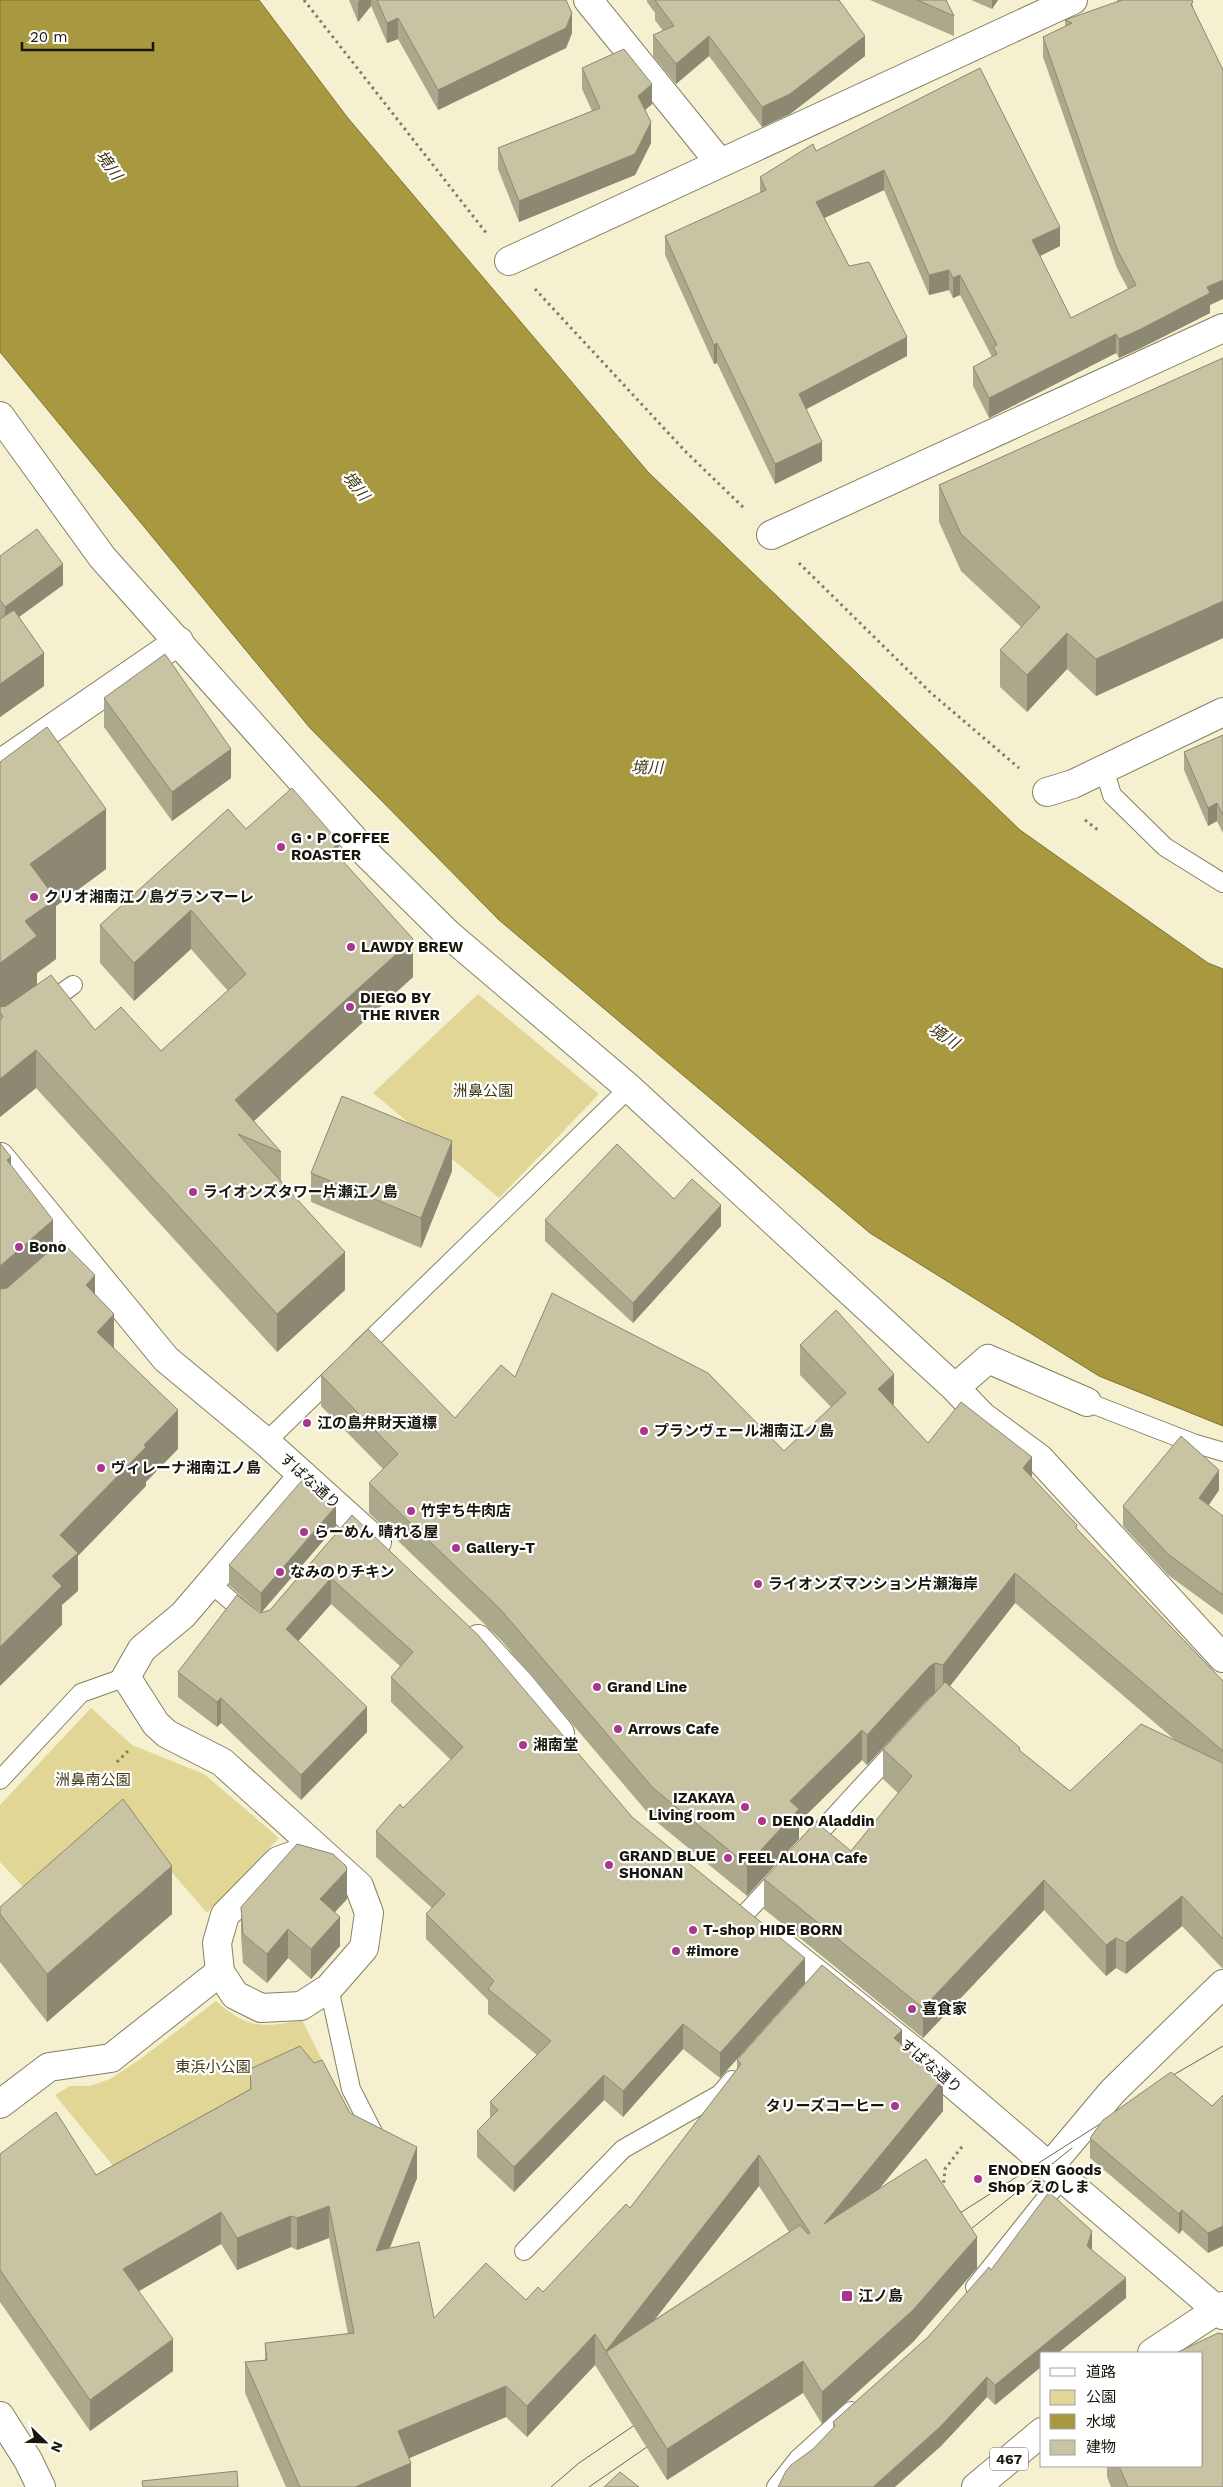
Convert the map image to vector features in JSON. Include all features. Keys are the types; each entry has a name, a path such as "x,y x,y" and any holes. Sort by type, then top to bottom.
{"main road":[{"path":"588,0 720,163"},
{"path":"509,261 1073,0"},
{"path":"771,535 1223,328"},
{"path":"0,416 102,557 361,847 448,934 629,1088 955,1388 982,1416 1039,1458 1223,1658"},
{"path":"0,764 179,642"},
{"path":"1047,792 1073,784 1223,712"},
{"name":"すばな通り","path":"0,1157 70,1258 166,1359 303,1475 349,1528 397,1562"},
{"path":"955,1388 988,1359 1087,1402"},
{"path":"303,1475 183,1615 142,1649 126,1677 156,1724 167,1734 222,1762 316,1847 359,1886 369,1913 364,1948 329,1988 301,2006 261,2008 235,1995 220,1972 217,1943 225,1915 278,1860 316,1847"},
{"path":"460,1623 518,1682 578,1756"},
{"name":"すばな通り","path":"722,1897 744,1915 816,1986 926,2061 1221,2310"},
{"path":"0,2104 49,2067 111,2058 220,1972"},
{"path":"1056,2172 1112,2091 1223,1984"},
{"path":"1154,2352 1221,2310"},
{"path":"0,2416 28,2460 40,2487"},
{"name":"467","path":"976,2487 1040,2434"}],"lane":[{"path":"1104,769 1112,795 1165,847 1223,883"},
{"path":"32,1013 73,985"},
{"path":"266,1442 629,1088"},
{"path":"1087,1402 1193,1443 1223,1452"},
{"path":"210,1583 262,1628"},
{"path":"0,1780 81,1692 126,1677"},
{"path":"744,1915 911,1733"},
{"path":"329,1988 351,2089 376,2138 392,2149"},
{"path":"524,2252 623,2149 720,2094 745,2065"},
{"path":"963,2300 1056,2172"},
{"path":"776,2487 798,2459 863,2400"}],"path":[{"path":"304,0 509,261 685,451 931,694 1047,792 1102,833"},
{"path":"941,2198 945,2169 987,2114"}],"green space":[{"name":"洲鼻公園","path":"478,994 599,1094 499,1198 373,1093"},
{"name":"洲鼻南公園","path":"91,1708 132,1745 204,1774 279,1838 207,1913 126,1819 28,1892 0,1862 0,1805"},
{"name":"東浜小公園","path":"216,2001 237,2017 256,2024 266,2025 302,2020 323,2062 123,2178 55,2095 70,2086 90,2086 110,2079 139,2060"}],"water":[{"name":"境川","path":"0,0 259,0 347,117 648,472 1020,830 1208,963 1223,969 1223,1426 1099,1376 870,1233 499,920 310,728 0,352"}],"building":[{"path":"377,0 566,0 572,13 566,28 438,90 398,18 387,23"},
{"path":"655,0 839,0 865,36 790,94 762,107 709,36 676,64 653,35 674,26"},
{"path":"917,0 946,0 954,16"},
{"path":"1122,0 1192,0 1191,4 1223,70 1223,280 1207,287 1210,293 1141,329 1119,339 1116,334 989,398 973,367 997,354 993,347 997,345 960,275 953,278 949,270 929,275 884,170 816,202 849,266 869,262 907,337 799,394 822,442 775,464 717,343 714,345 665,236 766,190 760,177 813,144 816,151 980,68 1060,227 1032,240 1071,318 1136,285 1117,249 1043,37 1072,23 1065,20"},
{"path":"624,49 652,84 638,96 651,122 635,154 519,201 498,148 600,108 582,68"},
{"path":"1223,358 1223,601 1096,659 1067,633 1027,675 1000,650 1040,607 961,534 939,485"},
{"path":"37,529 63,564 5,607 0,600 0,556"},
{"path":"14,610 44,653 0,684 0,619"},
{"path":"165,654 231,749 172,792 104,698"},
{"name":"クリオ湘南江ノ島グランマーレ","path":"47,727 106,809 30,864 56,899 25,921 37,936 0,963 0,762"},
{"path":"1223,735 1223,815 1217,803 1208,808 1184,752"},
{"path":"292,788 339,842 332,849 413,939 235,1100 281,1152 238,1134 345,1252 277,1314 36,1050 0,1079 0,1020 3,1017 0,1007 6,1006 51,975 95,1030 121,1007 161,1051 246,974 191,910 134,963 100,925 228,809 246,829"},
{"path":"342,1096 452,1141 421,1218 311,1173"},
{"path":"0,1143 11,1157 7,1160 53,1220 0,1266"},
{"path":"617,1144 674,1199 692,1179 721,1205 633,1303 545,1220"},
{"path":"61,1241 95,1275 86,1285 114,1314 97,1332 178,1410 144,1445 146,1447 60,1535 78,1553 52,1576 62,1586 0,1647 0,1289 7,1288"},
{"path":"552,1293 708,1373 784,1451 846,1393 800,1345 836,1310 894,1374 878,1389 928,1443 961,1402 1032,1457 1023,1468 1077,1525 1076,1528 1223,1681 1223,1751 1015,1573 943,1665 935,1663 930,1666 867,1735 862,1730 790,1801 799,1809 747,1865 653,1788 501,1610 369,1483 398,1454 321,1375 368,1329 455,1418 501,1365 515,1377"},
{"path":"1181,1436 1219,1470 1199,1498 1223,1516 1223,1595 1168,1554 1123,1506"},
{"path":"304,1478 336,1506 261,1593 229,1565"},
{"path":"352,1515 478,1635 632,1817 805,1958 720,2053 683,2024 623,2091 604,2075 514,2167 477,2131 498,2110 490,2102 551,2041 488,1989 494,1981 426,1914 445,1894 376,1831 400,1804 403,1808 463,1747 391,1677 413,1652 331,1578 286,1629 367,1707 301,1775 221,1698 217,1702 178,1672 237,1595 260,1613 270,1610"},
{"path":"945,1682 1020,1748 1019,1750 1070,1791 1141,1724 1223,1763 1223,1939 1182,1896 1126,1943 1116,1938 1106,1945 1044,1880 923,2008 764,1879 816,1822 851,1851 912,1776 883,1749"},
{"path":"123,1799 172,1866 47,1974 0,1914 0,1907"},
{"path":"297,1844 333,1854 346,1866 347,1870 320,1899 340,1917 311,1949 288,1929 267,1954 243,1934 241,1907"},
{"path":"822,1965 902,2030 894,2038 943,2079 824,2224 926,2159 977,2237 913,2310 822,2392 803,2361 667,2449 606,2352 800,2225 808,2234 810,2233 759,2155 606,2351 595,2334 527,2406 506,2386 398,2431 411,2463 355,2487 300,2487 245,2362 267,2360 265,2343 354,2333 329,2206 297,2218 291,2216 237,2238 221,2212 123,2269 173,2339 90,2400 0,2270 0,2154 56,2112 96,2175 251,2089 250,2069 300,2046 314,2063 322,2060 350,2113 417,2147 376,2251 419,2242 434,2318 486,2263 526,2300 538,2287 543,2292 626,2204 630,2208 741,2064 737,2060"},
{"path":"1171,2072 1212,2106 1223,2095 1223,2226 1208,2233 1182,2210 1179,2214 1090,2138 1103,2120"},
{"path":"1049,2192 1092,2231 1087,2246 1126,2278 995,2385 987,2377 940,2427 873,2487 778,2487 791,2465 813,2449 835,2426 833,2422 928,2337 989,2267 991,2270"},
{"path":"1218,2333 1223,2334 1223,2487 1128,2487 1119,2467 1203,2467 1203,2352 1178,2352"},
{"path":"237,2471 238,2487 143,2487 142,2481"},
{"path":"620,2472 639,2487 604,2487"}],"tram line":[{"path":"1163,2081 1223,2046"},
{"path":"949,2220 1111,2117"},
{"path":"961,2237 1072,2148"},
{"path":"551,2487 579,2463 645,2418"},
{"path":"589,2487 657,2440"}],"place":[{"name":"G・P COFFEE ROASTER","path":"281,847"},
{"name":"クリオ湘南江ノ島グランマーレ","path":"34,897"},
{"name":"LAWDY BREW","path":"351,947"},
{"name":"DIEGO BY THE RIVER","path":"350,1007"},
{"name":"ライオンズタワー片瀬江ノ島","path":"193,1192"},
{"name":"Bono","path":"19,1247"},
{"name":"江の島弁財天道標","path":"307,1423"},
{"name":"プランヴェール湘南江ノ島","path":"644,1431"},
{"name":"ヴィレーナ湘南江ノ島","path":"101,1468"},
{"name":"竹宇ち牛肉店","path":"411,1511"},
{"name":"らーめん 晴れる屋","path":"304,1532"},
{"name":"Gallery-T","path":"456,1548"},
{"name":"なみのりチキン","path":"280,1572"},
{"name":"ライオンズマンション片瀬海岸","path":"758,1584"},
{"name":"Grand Line","path":"597,1687"},
{"name":"Arrows Cafe","path":"618,1729"},
{"name":"湘南堂","path":"523,1745"},
{"name":"IZAKAYA Living room","path":"745,1807"},
{"name":"DENO Aladdin","path":"762,1821"},
{"name":"FEEL ALOHA Cafe","path":"728,1858"},
{"name":"GRAND BLUE SHONAN","path":"609,1865"},
{"name":"T-shop HIDE BORN","path":"693,1930"},
{"name":"#imore","path":"676,1951"},
{"name":"喜食家","path":"912,2009"},
{"name":"タリーズコーヒー","path":"895,2106"},
{"name":"ENODEN Goods Shop えのしま","path":"978,2179"},
{"name":"江ノ島","path":"847,2296"}]}
